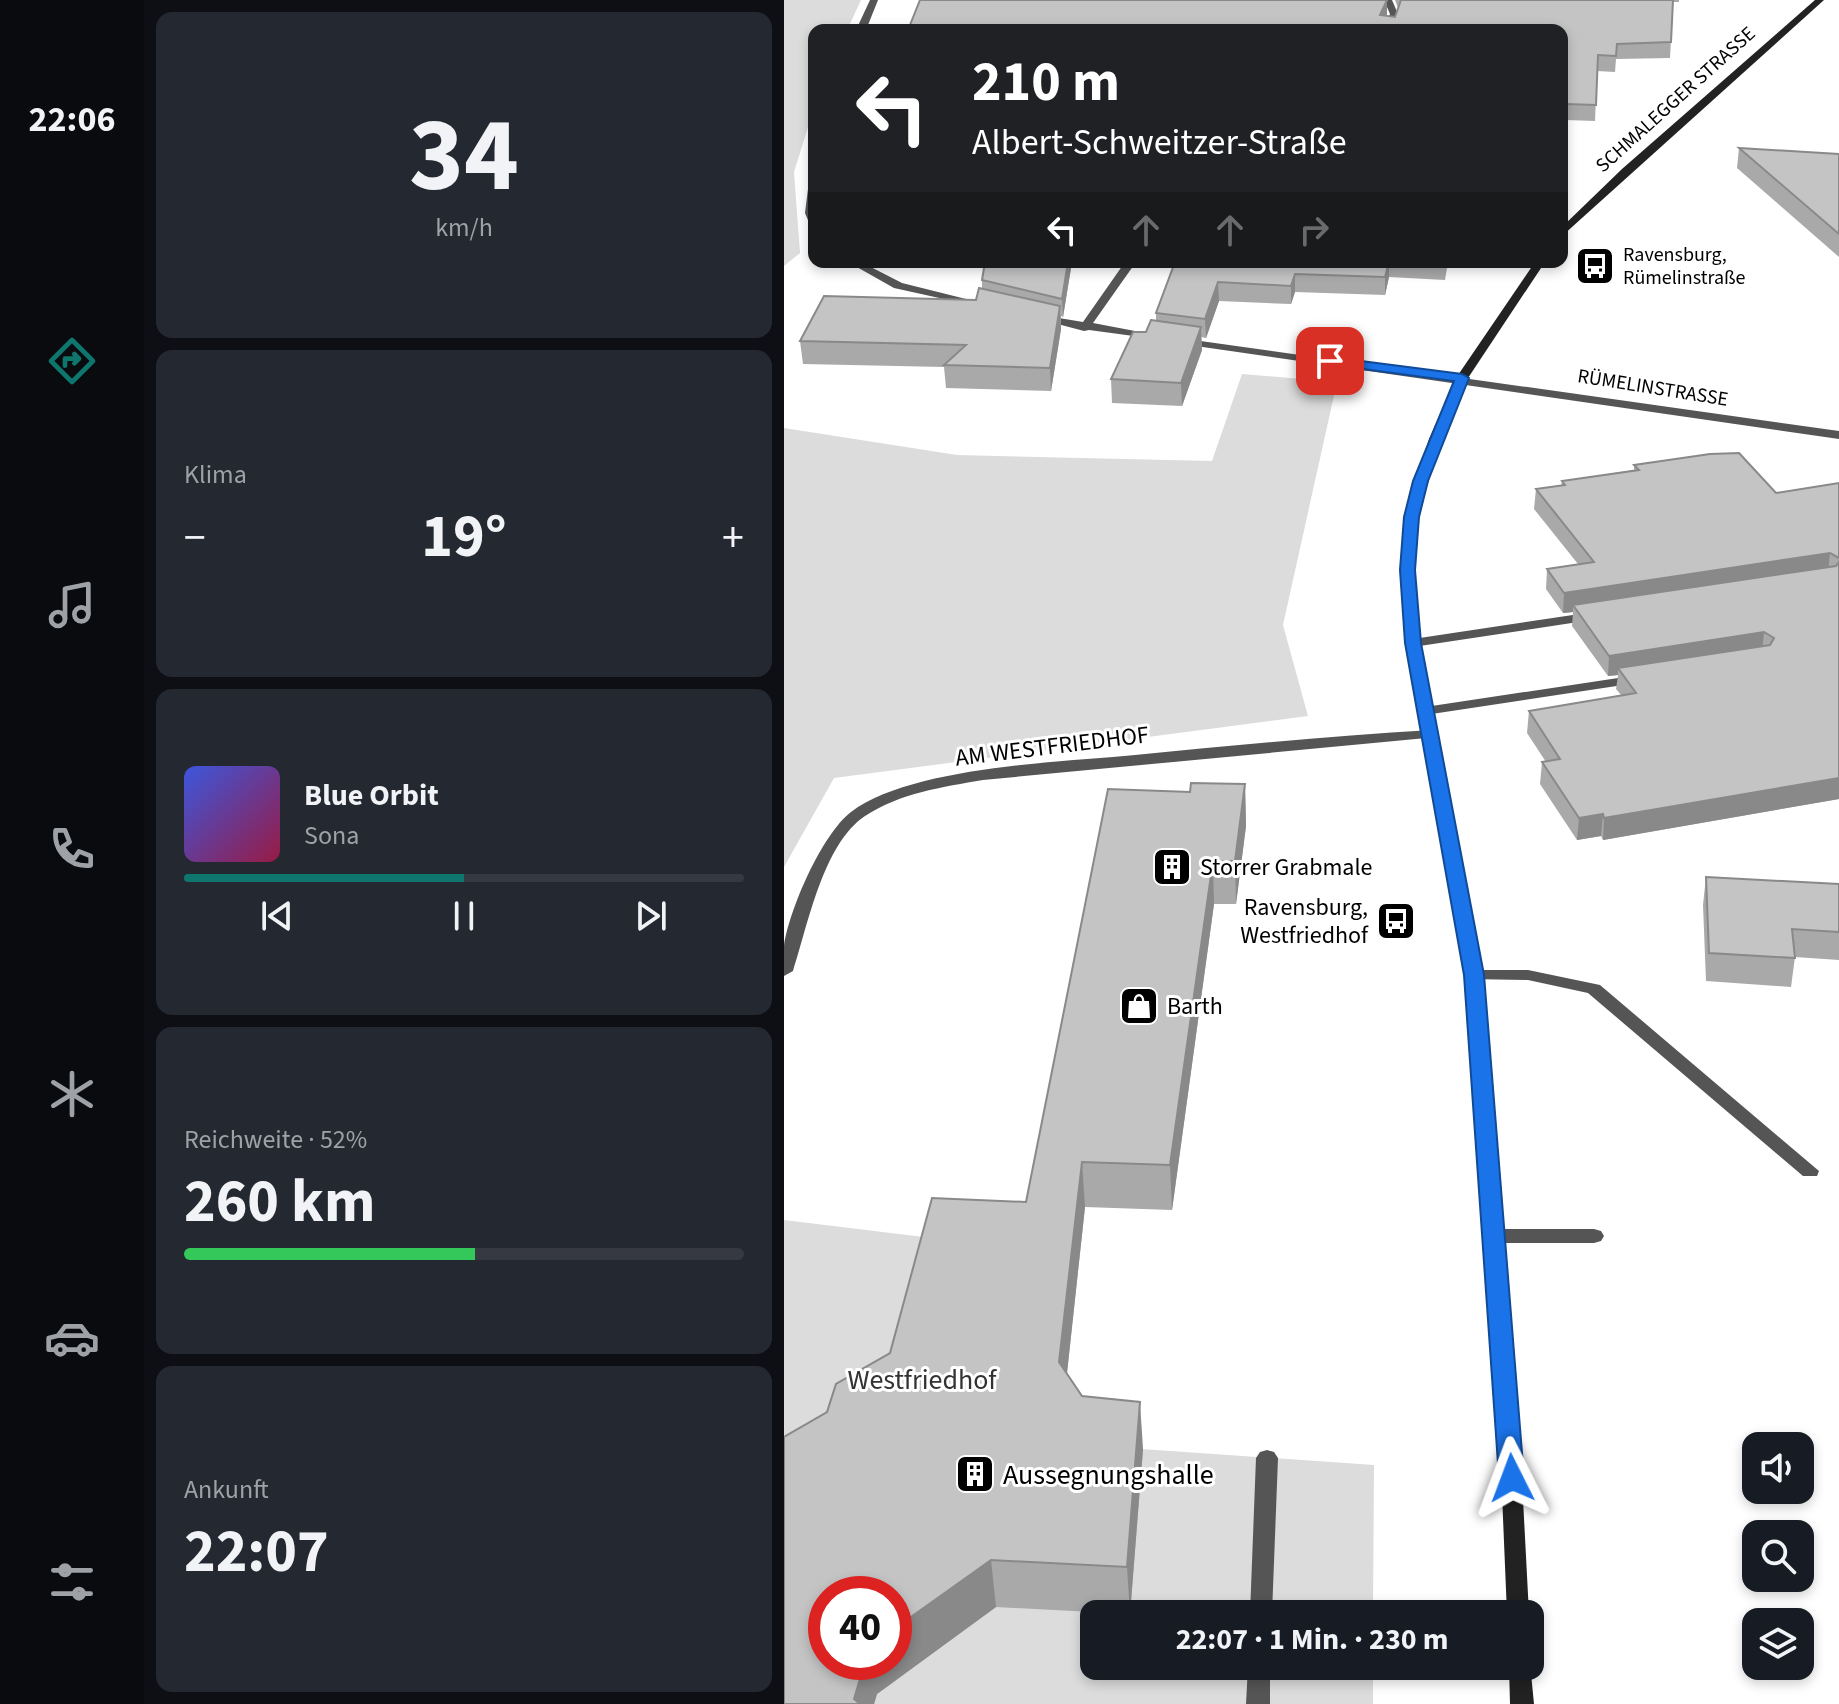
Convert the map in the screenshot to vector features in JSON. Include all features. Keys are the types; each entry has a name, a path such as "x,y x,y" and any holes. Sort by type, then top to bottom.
{"street":[{"path":"864,24 874,0"},
{"name":"SCHMALEGGER STRASSE","path":"1568,227 1626,171 1820,0"},
{"path":"1377,1 1389,1 1394,14 1390,24"},
{"path":"864,268 898,286 991,307"},
{"path":"1084,328 1127,268"},
{"path":"1517,1600 1509,1422 1474,975 1413,643 1407,570 1411,517 1435,439 1462,378 1536,268"},
{"name":"RÜMELINSTRASSE","path":"1022,314 1084,328 1462,378 1839,435"},
{"path":"1413,643 1614,613"},
{"path":"1425,711 1655,676"},
{"name":"AM WESTFRIEDHOF","path":"784,971 825,858 839,833 857,814 897,796 937,784 1035,770 1344,739 1432,734"},
{"path":"1474,975 1528,975 1594,989 1810,1171"},
{"path":"1493,1236 1594,1236"},
{"path":"1262,1600 1267,1458"},
{"path":"1257,1703 1258,1680"},
{"path":"1521,1680 1522,1704"}],"green space":[{"path":"784,0 861,0 850,24 808,24 808,127 794,172 800,253 784,266"},
{"path":"1242,374 1337,382 1283,625 1308,716 834,778 784,867 784,428 957,455 1212,461"},
{"name":"Westfriedhof","path":"784,1220 1079,1256 1054,1443 1374,1465 1373,1600 1080,1600 1080,1680 1373,1680 1373,1704 784,1704"}],"building":[{"path":"920,0 1387,0 1380,15 1395,17 1401,0 1673,0 1671,42 1617,44 1616,56 1598,55 1596,105 1568,104 1568,24 910,24"},
{"path":"1739,148 1839,154 1839,234"},
{"path":"984,268 1067,268 1062,299 982,280"},
{"path":"1173,268 1387,268 1385,277 1295,274 1291,286 1218,282 1205,319 1156,313"},
{"path":"979,288 1060,306 1050,368 944,365 966,345 800,341 824,296 976,300"},
{"path":"1151,320 1201,327 1181,383 1111,379 1133,332 1146,332"},
{"path":"1739,453 1776,493 1839,483 1839,558 1830,553 1564,593 1547,569 1594,562 1536,489 1565,485 1562,481 1639,470 1634,465"},
{"path":"1839,562 1839,778 1604,818 1603,814 1579,818 1542,762 1560,759 1529,711 1636,693 1618,668 1770,645 1774,638 1764,632 1609,656 1573,605 1836,566"},
{"path":"1191,783 1245,784 1235,861 1213,861 1170,1165 1082,1162 1059,1362 1082,1396 1140,1402 1127,1567 991,1560 912,1616 912,1576 808,1576 808,1680 860,1680 854,1699 860,1704 784,1704 784,1437 827,1412 836,1384 890,1353 932,1198 1026,1202 1108,789 1190,792"},
{"path":"1706,877 1839,884 1839,932 1792,929 1795,958 1709,953"}],"place":[{"name":"Ravensburg, Rümelinstraße","path":"1595,266"},
{"name":"Storrer Grabmale","path":"1172,867"},
{"name":"Ravensburg, Westfriedhof","path":"1396,921"},
{"name":"Barth","path":"1139,1006"},
{"name":"Aussegnungshalle","path":"975,1474"}],"route":[{"path":"1330,361 1462,378 1435,439 1421,481 1411,517 1407,570 1413,643 1474,975 1512,1478"}]}
